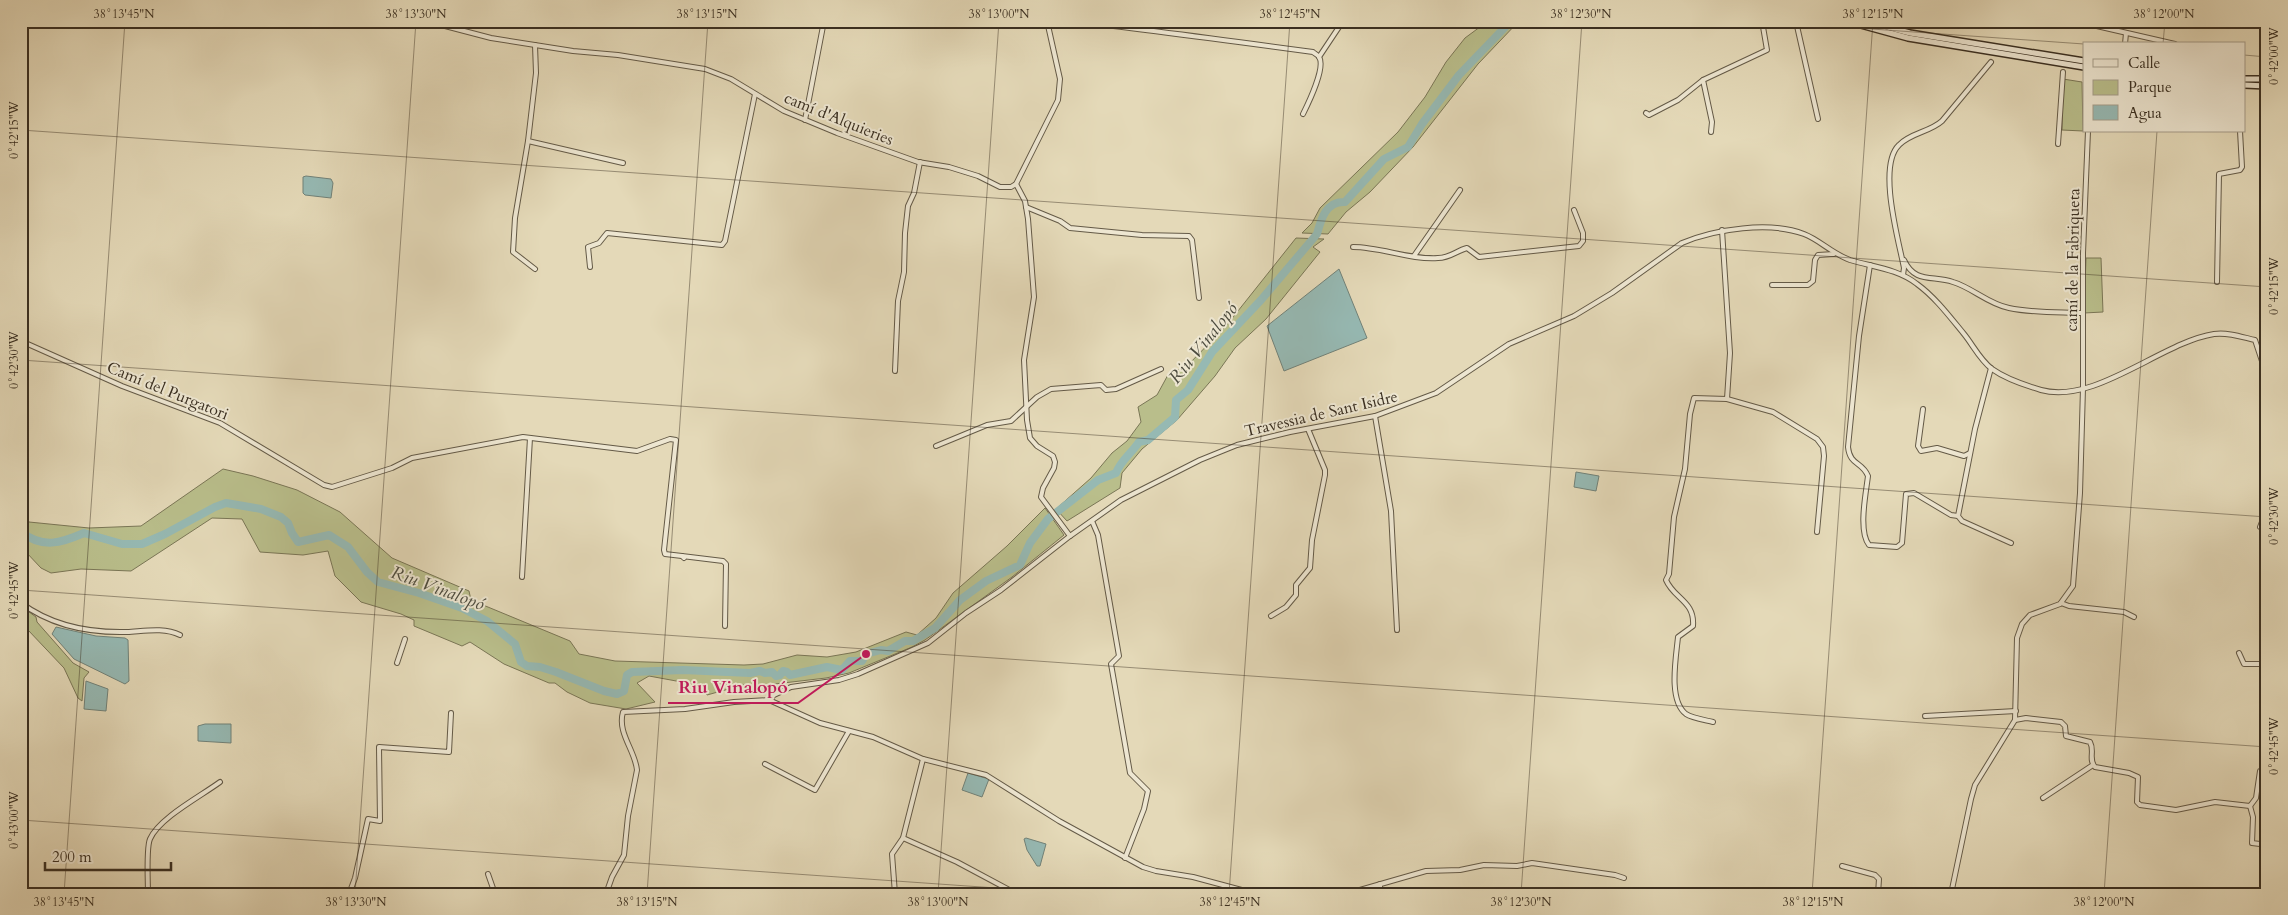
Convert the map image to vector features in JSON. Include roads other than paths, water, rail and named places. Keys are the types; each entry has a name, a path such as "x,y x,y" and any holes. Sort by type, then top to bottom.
{"main road":[{"path":"1846,21 1908,38 2083,68"},
{"path":"1865,21 1910,33 2083,61"},
{"path":"2246,79 2267,80"},
{"path":"2246,85 2267,86"}],"street":[{"name":"camí d'Alquieries","path":"426,21 491,38 705,69 731,79 784,111 836,134 920,162 949,167 978,176 1000,187 1011,187 1016,184"},
{"path":"805,120 824,21"},
{"path":"1047,21 1060,79 1058,100 1016,184 1026,207 1034,304 1024,360 1026,407 1030,438 1037,446 1053,456 1054,468 1041,493 1041,497 1070,536"},
{"path":"1070,21 1180,33 1230,43 1313,52 1319,56 1321,62 1314,93 1303,114"},
{"path":"1319,56 1343,21"},
{"path":"1646,113 1648,115 1678,100 1703,80 1767,50 1762,21"},
{"path":"2075,21 2096,24 2166,42"},
{"path":"1796,26 1818,119"},
{"path":"2124,42 2126,33"},
{"path":"535,45 537,64 528,141 515,218 513,252 535,268"},
{"path":"1903,275 1904,268 1889,195 1893,154 1899,144 1935,127 1942,121 1991,62"},
{"path":"2058,144 2064,72"},
{"path":"1703,80 1712,122 1711,132"},
{"path":"590,267 588,247 599,243 606,233 722,245 725,241 755,94"},
{"name":"camí de la Fabriqueta","path":"2068,594 2073,586 2078,530 2088,132"},
{"path":"2217,282 2219,174 2240,170 2242,167 2240,132"},
{"path":"528,141 623,163"},
{"path":"895,371 898,301 904,272 908,206 914,192 920,162"},
{"path":"1414,256 1460,190"},
{"path":"1026,207 1060,220 1070,228 1158,236 1189,236 1192,240 1198,298"},
{"path":"1353,247 1436,259 1450,257 1457,250 1467,248 1480,257 1579,246 1583,241 1583,233 1574,210"},
{"name":"Travessia de Sant Isidre","path":"606,894 612,877 624,855 628,816 637,770 621,726 623,712 686,709 727,702 769,700 774,695 791,687 839,680 858,674 928,643 1121,500 1200,460 1237,445 1308,428 1375,416 1436,393 1509,344 1574,316 1589,307 1682,242 1722,230 1743,228 1791,230 1806,235 1834,254 1903,275 1918,284 1934,299 1991,368 2011,380 2042,390 2059,393 2083,388 2205,336 2226,334 2255,340 2267,376"},
{"path":"1722,230 1730,353 1727,399"},
{"path":"1900,251 1912,273 1922,277 1954,282 1980,297 2008,308 2082,314"},
{"path":"1772,285 1808,285 1813,281 1815,260 1818,255 1834,254"},
{"path":"1870,265 1859,336 1848,447 1849,456 1854,462 1865,469 1868,476 1863,529 1866,541 1869,545 1891,547 1897,547 1902,543 1906,494 1914,493 1951,515 1958,516 1962,521 2011,543"},
{"name":"Camí del Purgatori","path":"21,341 122,386 220,423 324,485 332,487 392,468 412,458 514,438 530,438 638,451 670,439 676,440 665,554 668,556 723,561 726,564 725,626"},
{"path":"1958,516 1970,453 1991,368"},
{"path":"936,446 987,425 1010,421 1037,397 1051,389 1101,385 1106,390 1116,389 1161,369"},
{"path":"1713,722 1688,715 1679,707 1675,693 1678,637 1693,626 1694,620 1691,609 1669,587 1666,580 1669,574 1674,517 1685,469 1690,414 1694,398 1727,399 1774,412 1817,439 1823,447 1824,456 1817,532"},
{"path":"1923,409 1918,446 1921,451 1937,448 1964,456 1970,453"},
{"path":"1375,416 1391,512 1397,630"},
{"path":"1271,616 1286,607 1296,595 1296,585 1310,568 1312,540 1325,470 1308,428"},
{"path":"522,577 530,438"},
{"path":"2260,527 2267,509"},
{"path":"1092,521 1098,535 1118,656 1111,664 1130,773 1148,791 1144,809 1124,858"},
{"path":"1951,894 1970,798 1975,785 2015,720 2016,638 2022,624 2030,616 2061,603 2068,594"},
{"path":"2068,594 2068,606"},
{"path":"21,603 42,617 81,629 116,632 150,630 180,635"},
{"path":"2061,603 2068,606 2124,612 2134,617"},
{"path":"397,663 405,639"},
{"path":"2239,653 2244,664 2267,664"},
{"path":"769,700 820,723 872,737 923,759 986,775 1058,821 1124,858 1156,871 1186,875 1249,892 1312,894"},
{"path":"1925,716 2016,711"},
{"path":"349,894 355,878 368,819 380,821 379,747 449,752 452,712"},
{"path":"2015,720 2026,718 2061,722 2065,726 2068,738 2090,742 2093,746 2091,761 2093,765"},
{"path":"765,764 815,790 848,731"},
{"path":"21,746 23,738"},
{"path":"895,894 892,854 904,838 923,759"},
{"path":"2043,798 2093,765 2136,775 2138,777 2137,802 2140,805 2176,810 2215,802 2250,806"},
{"path":"2250,806 2256,798 2260,771 2267,770"},
{"path":"148,894 149,840 155,830 170,817 220,782"},
{"path":"2250,806 2253,817 2252,843 2260,844 2264,847 2266,865 2263,894"},
{"path":"904,838 956,862 1017,894"},
{"path":"1346,894 1426,871 1460,870 1494,864 1517,866 1532,863 1615,875 1624,878"},
{"path":"1842,866 1875,875 1878,879 1878,894"},
{"path":"488,874 495,894"},
{"path":"1380,884 1380,894"}],"water":[{"path":"303,177 331,179 333,183 331,198 305,195 303,193"},
{"path":"1339,269 1367,338 1284,371 1267,326"},
{"path":"1576,472 1599,476 1596,491 1574,487"},
{"path":"56,627 96,636 125,638 128,640 129,681 125,684 74,659 52,634"},
{"path":"86,681 108,689 106,711 84,709"},
{"path":"205,724 231,724 231,743 198,741 198,726"},
{"path":"968,773 989,779 982,797 962,790"},
{"path":"1024,839 1046,844 1040,866 1037,866 1027,850"}],"waterway":[{"name":"Riu Vinalopó","path":"21,532 37,541 52,543 84,533 122,544 142,544 226,503 261,509 281,517 288,523 298,542 329,535 348,547 367,572 378,582 419,593 462,608 487,621 515,644 521,662 527,666 540,667 556,672 604,691 617,694 624,691 627,675 632,672 683,670 750,673 760,671 765,673 772,672 776,676 780,675 783,671 790,675 827,667 842,670 850,661 862,661 866,654 881,650 888,651 905,641 913,641 935,628 960,600 986,581 1020,565 1030,543 1048,519 1098,480 1116,473 1139,442 1148,440 1175,417 1176,400 1188,390 1212,352 1261,300 1317,234 1325,212 1333,204 1345,202 1384,159 1408,147 1422,124 1459,75 1511,21"}],"place":[{"name":"Riu Vinalopó","path":"866,654"}]}
